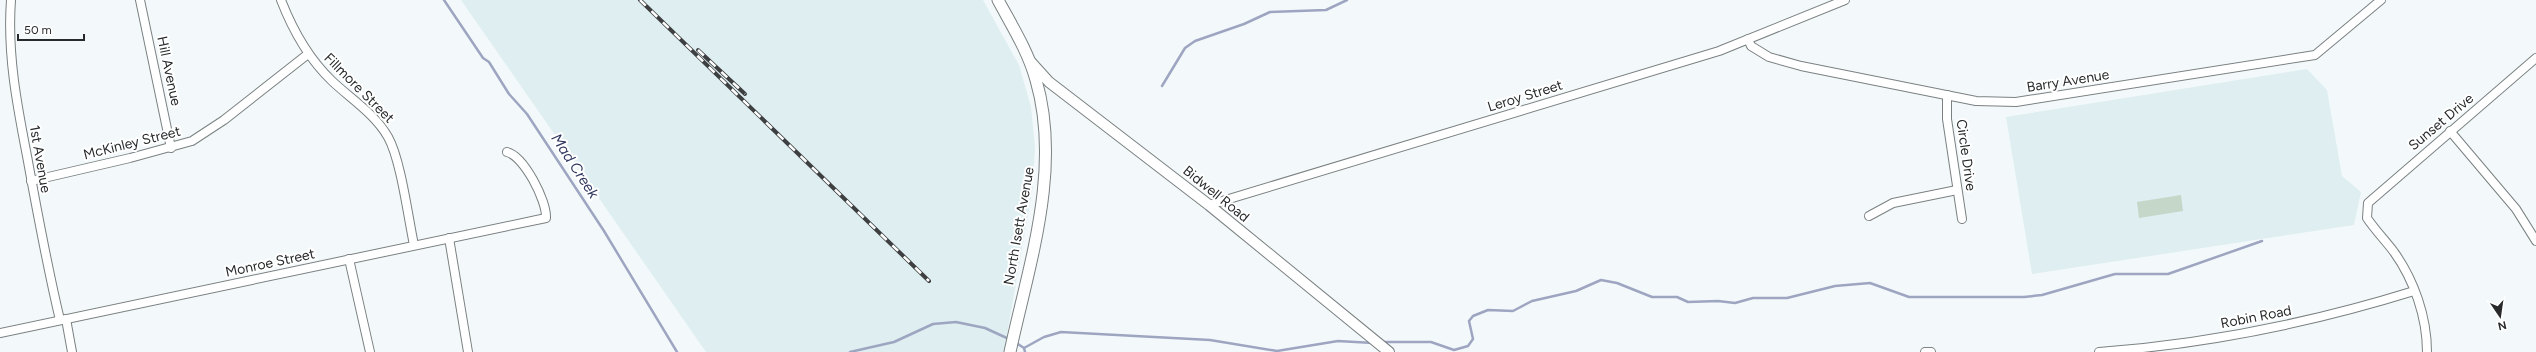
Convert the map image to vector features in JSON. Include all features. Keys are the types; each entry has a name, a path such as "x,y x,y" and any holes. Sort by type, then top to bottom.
{"main road":[{"name":"North Isett Avenue","path":"998,0 1028,58 1041,99 1046,158 1040,211 1010,352"}],"street":[{"name":"1st Avenue","path":"11,0 10,36 14,88 31,181 63,320 72,352"},
{"name":"Hill Avenue","path":"140,0 171,148"},
{"name":"Fillmore Street","path":"281,0 292,26 308,54 333,81 374,118 389,138 395,154 414,246"},
{"name":"Leroy Street","path":"1209,206 1680,64 1748,40 1845,0"},
{"name":"Barry Avenue","path":"1748,40 1751,46 1757,50 1783,62 1946,96 1985,102 2016,102 2310,56 2321,52 2381,0"},
{"name":"McKinley Street","path":"31,181 171,148 192,141 207,132 287,73 308,54"},
{"name":"Bidwell Road","path":"1028,58 1049,82 1209,206 1389,352"},
{"name":"Sunset Drive","path":"2414,290 2394,251 2367,218 2366,208 2373,198 2536,58"},
{"name":"Circle Drive","path":"1946,96 1947,119 1962,218"},
{"path":"2450,131 2516,209 2536,241"},
{"name":"Monroe Street","path":"0,333 546,218 546,206 540,193 517,157 507,152"},
{"path":"1869,216 1893,203 1958,190"},
{"path":"448,238 468,352"},
{"path":"349,259 370,352"},
{"path":"2414,290 2422,315 2427,352"},
{"name":"Robin Road","path":"2099,352 2188,343 2262,330 2320,317 2414,290"},
{"path":"1925,352 1931,352"}],"shaded area":[{"path":"461,0 983,0 1019,65 1031,107 1035,147 1033,186 1004,352 706,352"},
{"path":"2307,69 2327,90 2342,176 2361,192 2354,225 2032,274 2006,117"}],"green space":[{"path":"2181,195 2183,211 2139,218 2137,202"}],"waterway":[{"name":"Mad Creek","path":"444,0 483,58 489,62 509,94 527,114 604,231 677,352"},
{"path":"1162,86 1185,48 1195,41 1244,24 1270,12 1326,10 1347,0"},
{"path":"1382,342 1431,342 1454,350 1468,346 1473,339 1469,321 1473,316 1488,310 1513,311 1532,301 1576,291 1601,280 1617,283 1652,297 1677,297 1688,302 1718,301 1735,303 1753,298 1787,298 1835,286 1870,283 1909,297 2024,297 2042,295 2115,274 2168,274 2262,241"},
{"path":"850,352 894,342 933,324 956,322 985,328 1009,339"},
{"path":"1024,348 1044,337 1061,332 1210,340 1277,351 1338,341 1373,343"},
{"path":"1015,342 1024,348 1025,352"}],"railway":[{"path":"640,0 929,281"},
{"path":"698,50 745,94"}]}
